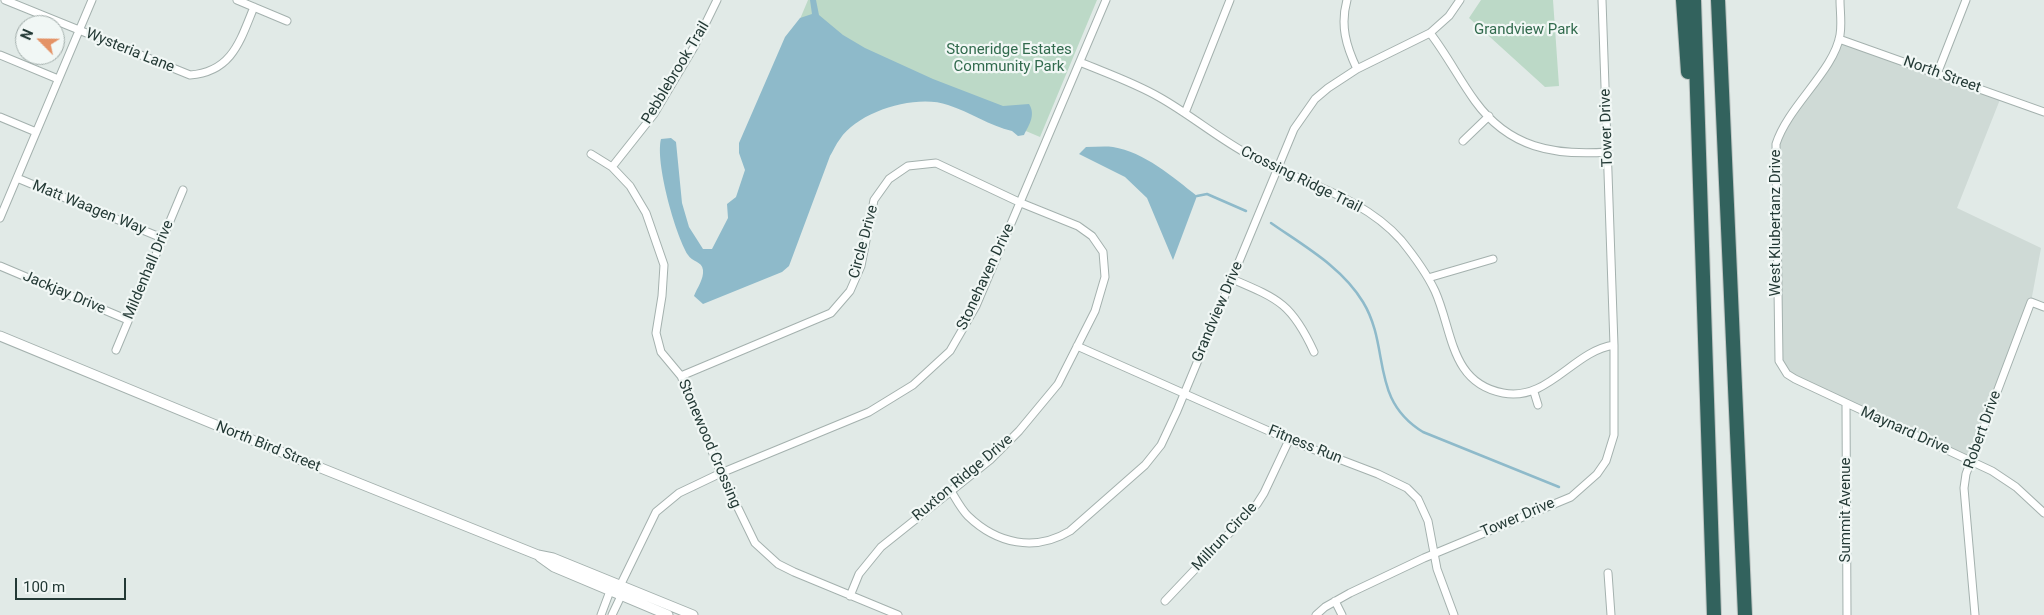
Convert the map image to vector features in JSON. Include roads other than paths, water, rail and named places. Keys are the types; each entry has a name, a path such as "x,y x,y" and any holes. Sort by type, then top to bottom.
{"highway":[{"path":"1683,0 1693,142 1702,222"},
{"path":"1694,0 1714,615"},
{"path":"1718,0 1745,615"},
{"path":"1724,0 1724,125"}],"street":[{"name":"Wysteria Lane","path":"5,0 168,68 190,75 202,74 219,66 237,48 254,7"},
{"path":"0,217 92,0"},
{"path":"237,0 287,21"},
{"name":"Pebblebrook Trail","path":"612,167 654,114 694,47 717,0"},
{"name":"Stonehaven Drive","path":"601,615 617,592 656,512 679,493 721,473 869,412 913,385 950,351 976,306 1106,0"},
{"path":"1184,113 1230,0"},
{"path":"1348,0 1344,14 1344,32 1347,47 1357,69"},
{"name":"Grandview Drive","path":"951,491 967,515 988,532 1010,542 1032,544 1057,538 1070,531 1145,465 1161,445 1184,394 1294,129 1303,114 1328,88 1357,69 1430,33 1449,16 1460,0"},
{"name":"Tower Drive","path":"1316,615 1334,601 1433,554 1571,497 1597,474 1606,461 1614,435 1614,345 1602,0"},
{"name":"West Klubertanz Drive","path":"1777,344 1776,144 1783,125 1832,57 1839,39 1840,0"},
{"path":"1937,74 1966,0"},
{"path":"1430,33 1476,102 1507,132 1546,150 1574,153 1608,152"},
{"name":"North Street","path":"1839,39 2044,112"},
{"path":"0,56 58,79"},
{"name":"Crossing Ridge Trail","path":"1080,62 1158,96 1232,146 1348,200 1370,213 1400,239 1414,255 1428,278 1463,370 1481,385 1497,392 1512,394 1534,392"},
{"path":"1464,141 1489,116"},
{"path":"0,117 36,132"},
{"name":"Stonewood Crossing","path":"591,154 612,167 630,186 646,213 656,237 664,265 662,296 656,332 661,352 680,376 721,473 755,543 778,564 898,615"},
{"name":"Circle Drive","path":"680,376 831,313 850,291 861,266 874,200 889,179 908,166 936,163 1021,203"},
{"name":"Matt Waagen Way","path":"17,178 162,238"},
{"name":"Mildenhall Drive","path":"116,350 183,190"},
{"name":"Ruxton Ridge Drive","path":"850,596 859,574 868,560 888,541 990,460 1019,431 1058,384 1095,311 1105,277 1103,252 1092,236 1078,226 1021,203"},
{"path":"1428,278 1493,259"},
{"name":"Jackjay Drive","path":"0,266 128,320"},
{"path":"1232,279 1263,292 1288,309 1299,320 1314,352"},
{"name":"Robert Drive","path":"1974,615 1964,488 1971,460 2031,302 2044,307"},
{"name":"North Bird Street","path":"0,336 291,456 538,555 553,558 617,592 668,615"},
{"name":"Maynard Drive","path":"1777,344 1778,361 1787,374 1846,404 1971,460 2008,481 2044,513"},
{"path":"1538,405 1534,392 1588,354 1602,347 1614,345"},
{"name":"Fitness Run","path":"1077,346 1289,440 1378,474 1407,488 1424,509 1433,554 1454,615"},
{"name":"Summit Avenue","path":"1846,404 1847,615"},
{"name":"Millrun Circle","path":"1165,601 1257,504 1289,440"},
{"path":"1608,573 1611,615"},
{"name":"Stonehaven Drive","path":"612,615 617,592"},
{"name":"North Bird Street","path":"617,592 693,615"},
{"path":"1334,601 1342,615"}],"water":[{"path":"810,0 816,0 819,15 843,35 865,48 933,79 1003,106 1029,104 1032,112 1031,120 1024,135 1018,136 1012,131 948,105 935,102 920,102 889,107 860,120 840,139 830,156 789,266 782,272 703,304 694,296 703,273 702,267 688,255 677,231 667,198 661,164 661,139 671,138 676,142 682,203 689,227 703,249 712,249 728,218 727,204 736,197 745,170 739,153 739,143 785,37 800,18 812,14"},
{"path":"1086,147 1113,147 1136,154 1158,166 1197,196 1173,260 1147,198 1125,177 1079,154"}],"waterway":[{"path":"1197,196 1207,194 1246,211"},
{"path":"1271,223 1322,258 1344,278 1363,302 1377,337 1383,372 1388,388 1395,404 1406,419 1423,432 1559,487"}],"park label":[{"name":"Grandview Park","path":"1526,30"},
{"name":"Stoneridge Estates Community Park","path":"1009,58"}]}
